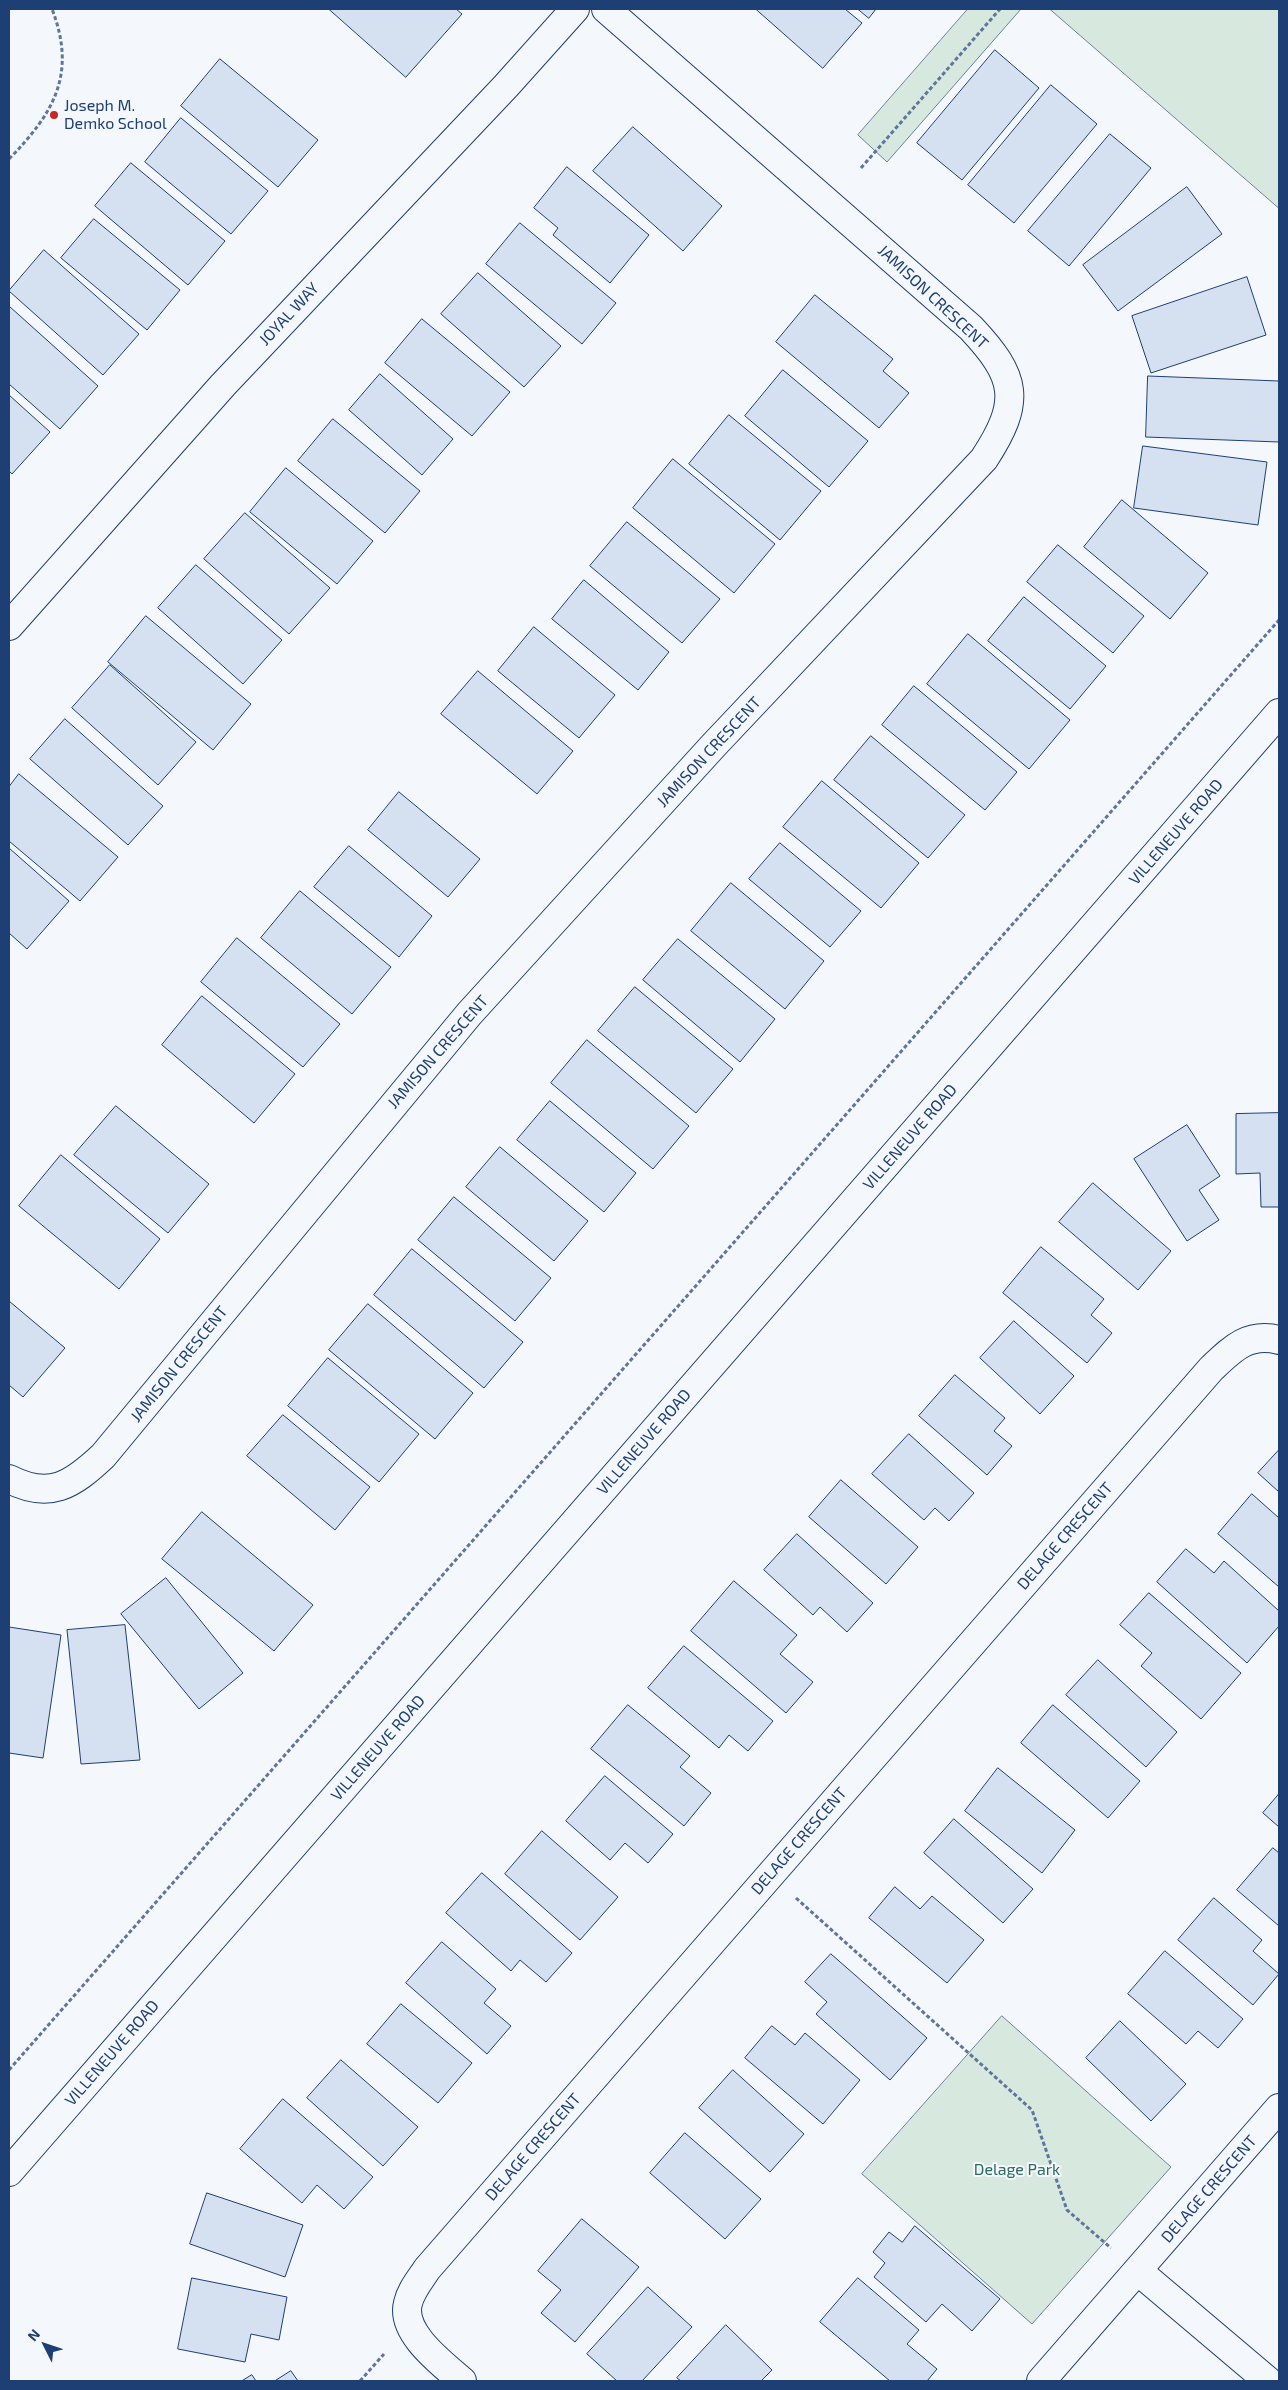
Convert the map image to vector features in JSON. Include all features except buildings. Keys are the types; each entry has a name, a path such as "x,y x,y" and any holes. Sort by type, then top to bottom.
{"street":[{"name":"JOYAL WAY","path":"9,626 223,385 499,93 575,9"},
{"name":"JAMISON CRESCENT","path":"9,1479 35,1490 50,1490 66,1484 83,1474 103,1456 469,1014 706,754 984,459 1006,420 1010,398 1006,375 997,357 971,328 606,9"},
{"name":"VILLENEUVE ROAD","path":"9,2172 1279,713"},
{"name":"DELAGE CRESCENT","path":"462,2381 430,2353 411,2327 406,2314 414,2288 427,2269 1211,1368 1235,1348 1256,1337 1279,1340"},
{"name":"DELAGE CRESCENT","path":"1041,2381 1279,2108"},
{"path":"1138,2271 1268,2381"}],"path":[{"path":"9,160 47,114 61,75 58,24 52,9"},
{"path":"862,168 1000,9"},
{"path":"9,2070 1279,620"},
{"path":"770,1875 1032,2110 1067,2210 1138,2271"}],"green space":[{"path":"968,9 1021,9 887,162 858,135"},
{"path":"1050,9 1279,9 1279,208"},
{"name":"Delage Park","path":"1002,2016 1171,2167 1032,2324 862,2174"}],"place":[{"name":"Joseph M. Demko School","path":"54,115"}]}
